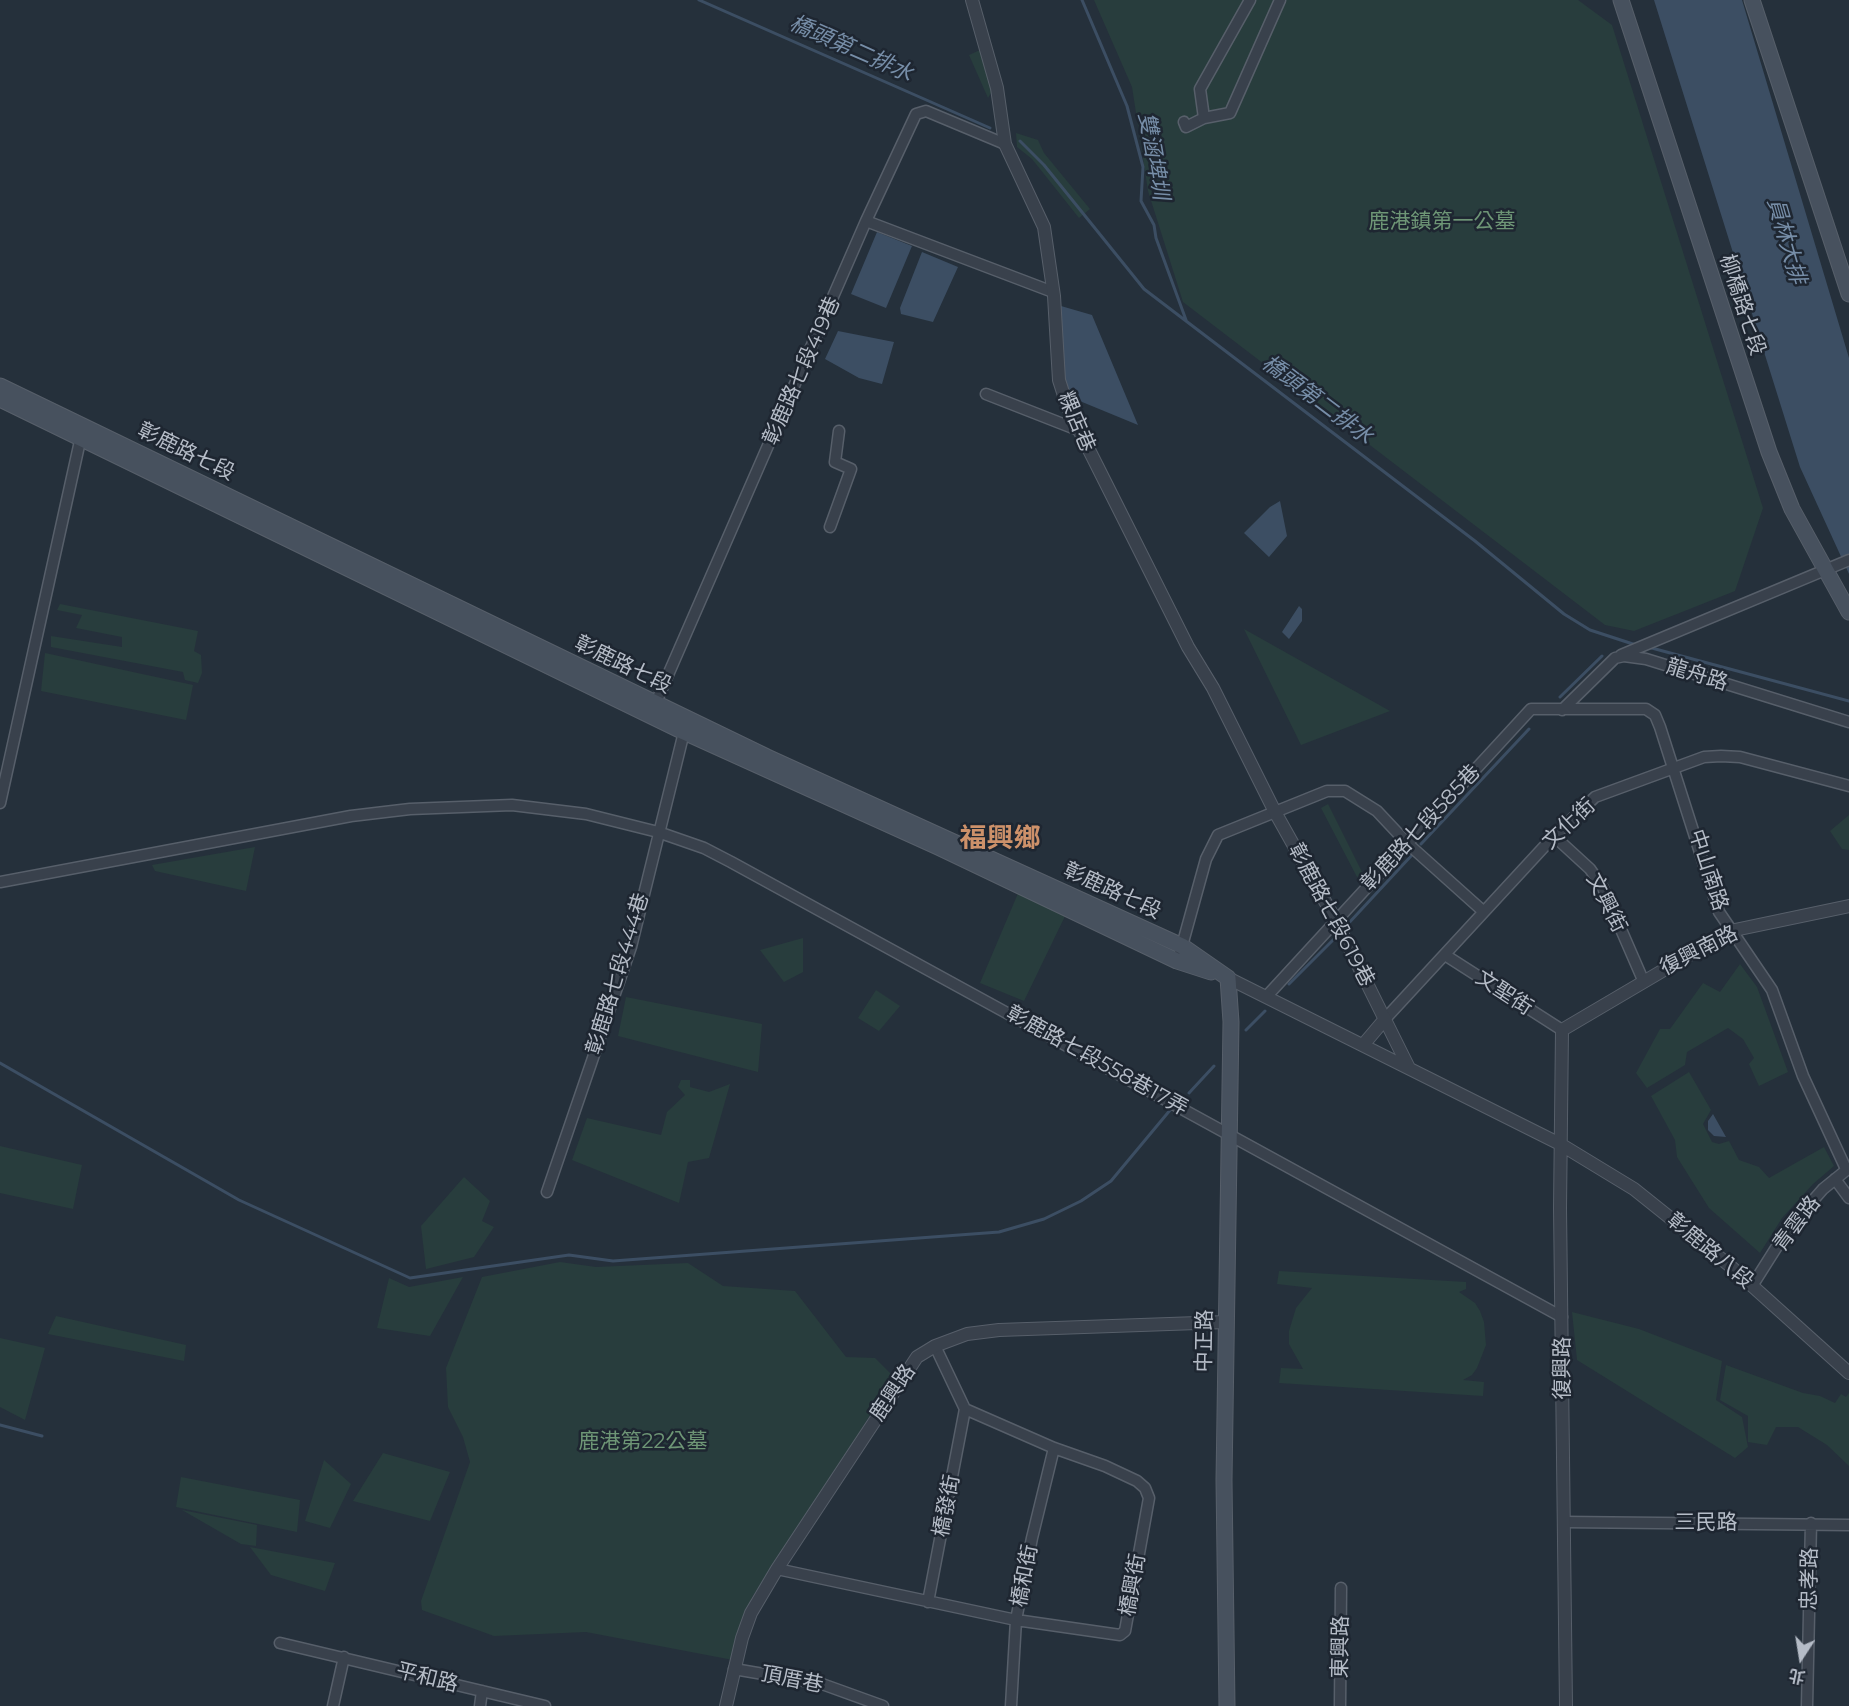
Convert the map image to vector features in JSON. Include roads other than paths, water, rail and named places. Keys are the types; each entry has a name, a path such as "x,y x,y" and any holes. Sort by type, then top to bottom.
{"main road":[{"name":"柳橋路七段","path":"1621,0 1765,441 1792,509 1828,567 1849,612"},
{"path":"1752,0 1849,294"},
{"name":"彰鹿路七段","path":"0,386 83,432 652,710 1182,946 1228,978"},
{"name":"彰鹿路七段","path":"0,399 83,432"},
{"name":"彰鹿路七段","path":"685,725 1177,961 1228,978"},
{"name":"中正路","path":"1227,1706 1224,1480 1231,1022 1228,978"}],"street":[{"name":"粿店巷","path":"972,0 997,88 1005,144 1044,228 1053,292 1059,380 1078,430 1275,812"},
{"path":"1204,118 1200,89 1250,0"},
{"path":"1186,127 1204,118 1230,113 1280,0"},
{"name":"彰鹿路七段419巷","path":"652,710 866,221 916,114 926,111 1005,144"},
{"path":"866,221 1053,292"},
{"path":"986,394 1078,430"},
{"path":"830,527 851,469 835,462 839,431"},
{"path":"0,803 83,432"},
{"path":"1562,710 1615,658 1828,567 1849,561"},
{"name":"龍舟路","path":"1615,658 1646,659 1849,722"},
{"name":"彰鹿路七段585巷","path":"1266,997 1531,709 1562,710"},
{"name":"中山南路","path":"1562,710 1646,709 1655,715 1675,766 1719,912 1772,990 1803,1076 1848,1169"},
{"name":"彰鹿路七段444巷","path":"547,1192 631,947 685,725"},
{"name":"文化街","path":"1363,1045 1554,836 1595,797 1704,757 1740,757 1849,786"},
{"path":"1177,961 1210,848 1218,835 1327,791 1345,791 1377,811 1407,843 1484,912"},
{"name":"彰鹿路七段558巷17弄","path":"0,882 351,816 422,808 480,805 532,807 586,814 658,832 704,848 731,861 1562,1317"},
{"name":"彰鹿路七段619巷","path":"1275,812 1336,921 1409,1068"},
{"name":"文興街","path":"1554,836 1590,869 1603,888 1643,980"},
{"name":"復興南路","path":"1562,1030 1643,980 1730,931 1849,906"},
{"name":"文聖街","path":"1445,955 1562,1030"},
{"name":"彰鹿路七段","path":"1228,978 1560,1144"},
{"name":"復興路","path":"1562,1030 1560,1144 1566,1706"},
{"name":"彰鹿路八段","path":"1560,1144 1655,1203 1849,1372"},
{"name":"青雲路","path":"1752,1286 1788,1229 1835,1179 1848,1169"},
{"path":"1835,1179 1849,1198"},
{"name":"鹿興路","path":"726,1706 734,1669 751,1613 777,1569 918,1357 935,1346 967,1334 999,1330 1226,1322"},
{"path":"935,1346 965,1409"},
{"name":"橋興街","path":"777,1569 1016,1620 1120,1635 1125,1631 1149,1498 1145,1488 1137,1481 965,1409"},
{"name":"橋發街","path":"928,1602 965,1409"},
{"name":"橋和街","path":"1011,1706 1016,1620 1032,1538 1054,1448"},
{"name":"三民路","path":"1563,1522 1849,1525"},
{"name":"忠孝路","path":"1807,1706 1811,1523"},
{"name":"東興路","path":"1340,1706 1341,1588"},
{"name":"平和路","path":"280,1643 545,1706"},
{"path":"333,1706 344,1658"},
{"name":"頂厝巷","path":"734,1669 822,1684 883,1706"},
{"path":"480,1706 482,1691"}],"water":[{"name":"員林大排","path":"1654,0 1742,0 1849,358 1849,574 1800,467"},
{"path":"877,232 912,246 886,308 851,294"},
{"path":"922,252 958,267 933,322 901,314 900,308"},
{"path":"1061,306 1092,315 1138,425 1070,397 1064,377"},
{"path":"838,331 894,342 882,384 859,378 825,359"},
{"path":"1280,501 1287,536 1269,557 1244,533 1270,507"},
{"path":"1299,606 1302,609 1302,621 1289,639 1282,632"},
{"path":"1713,1114 1726,1137 1714,1136 1708,1130 1708,1121"}],"waterway":[{"name":"橋頭第二排水","path":"699,0 990,128"},
{"name":"雙涵埤圳","path":"1082,0 1127,106 1143,167 1141,201 1154,225 1156,238 1186,320"},
{"name":"橋頭第二排水","path":"1020,141 1044,165 1144,289 1475,541 1564,614 1590,630 1636,645"},
{"path":"1648,647 1849,701"},
{"path":"1560,697 1602,656"},
{"path":"1421,844 1529,729"},
{"path":"1347,925 1411,856"},
{"path":"1289,984 1335,938"},
{"path":"1246,1030 1265,1011"},
{"path":"0,1063 239,1200 410,1278 569,1255 613,1261 999,1232 1044,1219 1081,1201 1111,1181 1171,1109"},
{"path":"1189,1093 1214,1066"},
{"path":"0,1425 42,1436"}],"district":[{"name":"福興鄉","path":"1000,839"}],"park label":[{"name":"鹿港鎮第一公墓","path":"1442,222"},
{"name":"鹿港第22公墓","path":"643,1442"}]}
